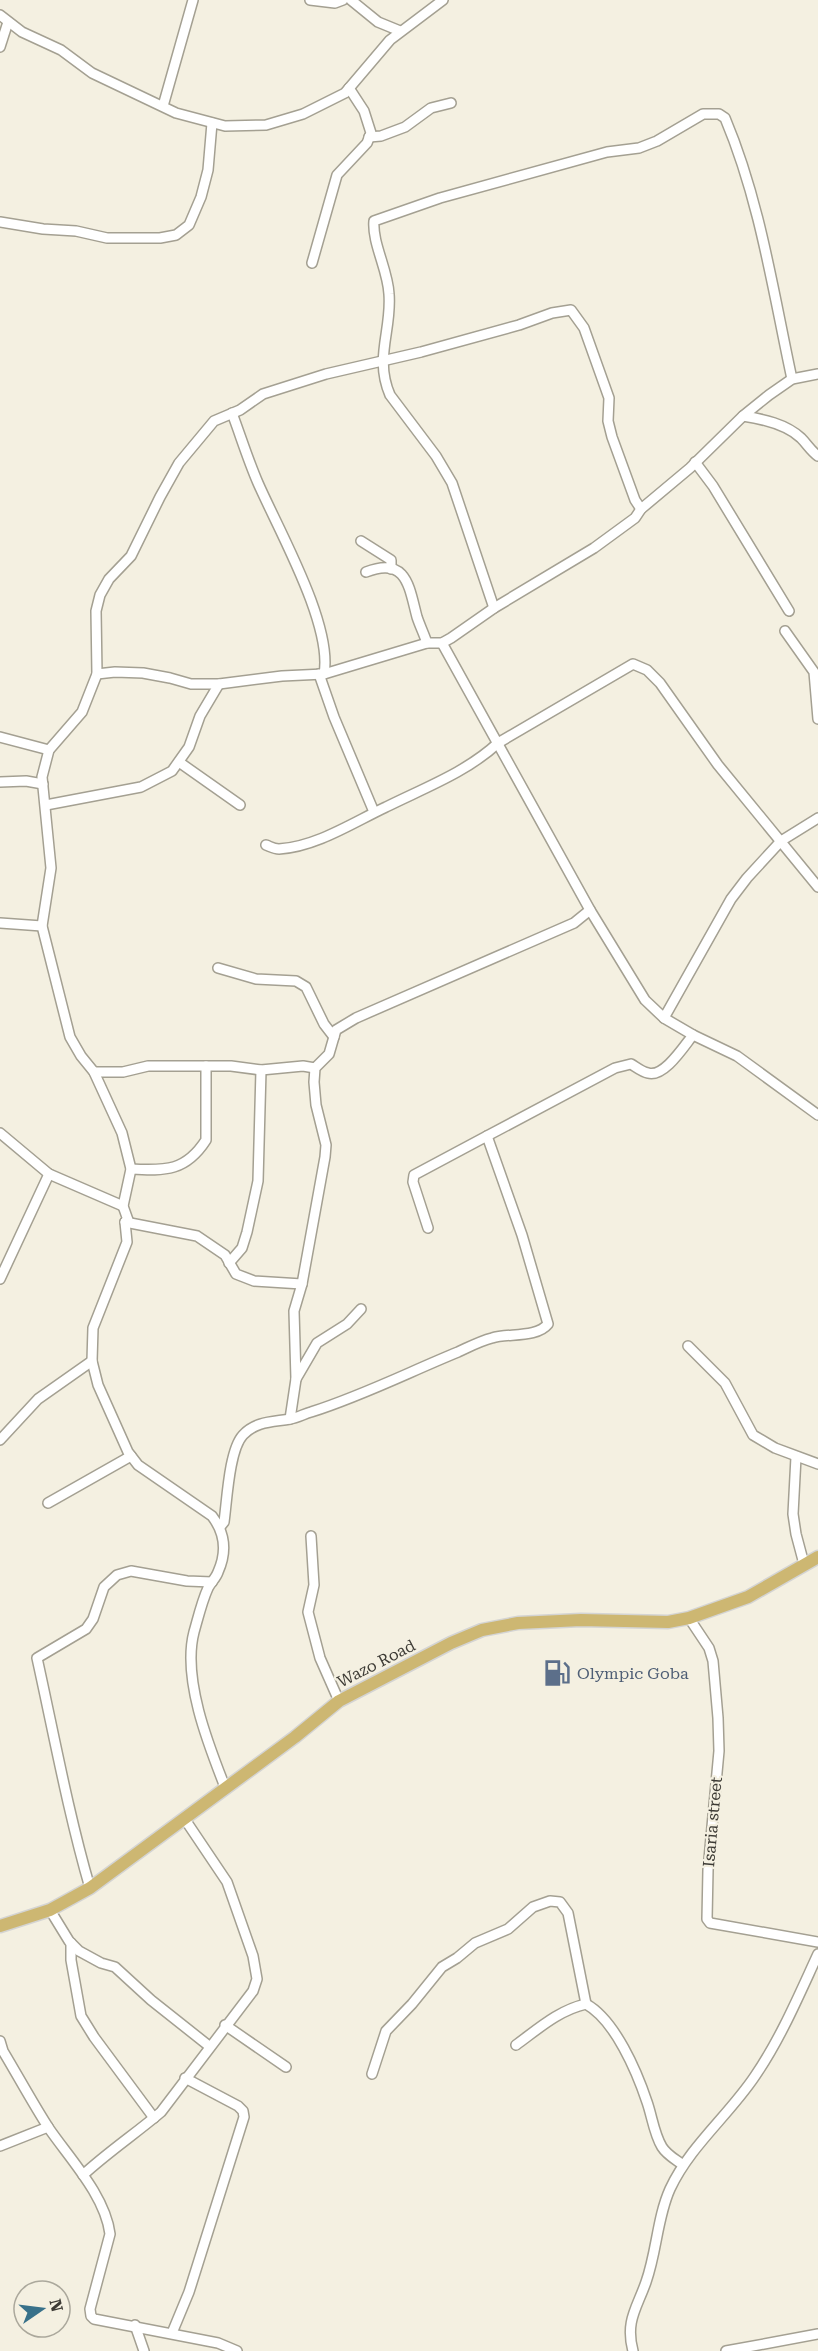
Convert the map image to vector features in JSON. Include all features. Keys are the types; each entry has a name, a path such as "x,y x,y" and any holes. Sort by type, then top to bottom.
{"main road":[{"name":"Wazo Road","path":"0,1926 50,1910 90,1888 295,1737 339,1701 451,1643 482,1630 518,1623 581,1620 668,1622 689,1618 748,1597 818,1557"}],"street":[{"path":"163,106 193,0"},
{"path":"310,0 335,3 343,0"},
{"path":"351,0 378,22 400,31"},
{"path":"0,15 22,32 61,50 92,73 176,113 225,126 266,124 303,114 345,93 374,57 400,31 443,0"},
{"path":"0,47 8,22"},
{"path":"312,263 338,176 367,143 369,137 369,121 350,88"},
{"path":"369,137 381,136 405,127 431,108 451,103"},
{"path":"494,608 452,483 436,456 390,395 383,373 382,361 390,295 374,221 463,192 607,152 639,148 657,141 703,114 719,114 725,118 741,157 754,202 792,379"},
{"path":"0,222 43,229 76,231 107,238 160,238 176,235 189,225 201,196 208,170 212,123"},
{"path":"225,1787 208,1744 190,1669 194,1634 212,1582 218,1572 224,1549 220,1527 212,1516 138,1465 131,1456 98,1385 92,1361 93,1328 126,1242 125,1222 128,1220 123,1206 131,1169 123,1133 94,1072 70,1037 42,926 51,868 43,784 49,750 82,712 97,674 96,611 100,595 109,579 131,556 179,463 214,421 263,394 326,374 519,325 552,313 571,310 584,328 597,363 609,398 608,421 612,437 635,500 641,509"},
{"path":"97,674 143,673 191,684 219,684 282,676 321,674 427,643 442,643 494,608 594,549 634,518 743,416 792,379 818,374"},
{"path":"232,413 258,482 303,580 321,637 325,655 321,674 334,717 374,812"},
{"path":"743,416 765,420 783,427 801,437 818,456"},
{"path":"695,462 714,486 789,611"},
{"path":"361,541 391,560 391,569"},
{"path":"366,572 381,567 400,572 409,583 427,643"},
{"path":"785,631 814,672 818,719"},
{"path":"442,643 590,910 645,1000 664,1018 737,1056 818,1115"},
{"path":"266,845 276,849 290,848 334,833 482,758 498,743 633,664 647,670 660,683 718,765 818,887"},
{"path":"45,805 141,787 172,771 189,747 200,716 219,684"},
{"path":"0,737 49,750"},
{"path":"179,762 240,805"},
{"path":"0,782 26,781 43,784"},
{"path":"664,1018 731,900 747,878 781,841 818,818"},
{"path":"290,1419 296,1378 294,1311 302,1284 326,1145 316,1105 315,1068 329,1054 336,1030 356,1018 574,923 590,910"},
{"path":"0,923 42,926"},
{"path":"218,968 256,979 296,981 306,987 324,1023 334,1037"},
{"path":"428,1228 413,1182 414,1174 615,1068 631,1064 649,1074 656,1073 671,1062 693,1035"},
{"path":"94,1072 123,1072 148,1066 206,1066 261,1070 303,1066 315,1068"},
{"path":"131,1169 161,1171 188,1161 200,1150 206,1140 206,1066"},
{"path":"229,1263 242,1248 248,1232 258,1181 261,1070"},
{"path":"0,1133 49,1174 123,1206"},
{"path":"220,1527 224,1522 231,1463 242,1436 252,1427 277,1419 290,1419 348,1401 434,1360 493,1337 533,1332 548,1324 529,1255 487,1136"},
{"path":"0,1279 49,1174"},
{"path":"125,1222 197,1236 225,1255 236,1274 254,1281 302,1284"},
{"path":"296,1378 317,1343 347,1324 361,1309"},
{"path":"688,1346 725,1383 753,1435 763,1443 818,1464"},
{"path":"0,1440 38,1399 92,1361"},
{"path":"48,1503 131,1456"},
{"path":"796,1457 794,1514 796,1534 804,1564"},
{"path":"311,1536 314,1585 308,1612 320,1658 339,1701"},
{"path":"90,1888 67,1804 37,1658 86,1629 93,1619 104,1587 117,1575 131,1571 187,1581 212,1582"},
{"name":"Isaria street","path":"689,1618 709,1647 713,1662 718,1718 719,1751 708,1870 708,1919 710,1923 818,1942"},
{"path":"83,2175 113,2148 161,2112 253,1991 257,1979 253,1956 227,1882 184,1818"},
{"path":"372,2074 386,2031 442,1967 476,1943 508,1929 533,1908 550,1901 560,1902 568,1914 586,2004"},
{"path":"50,1910 71,1943 87,1957 115,1968 209,2046"},
{"path":"71,1943 71,1960 81,2016 154,2118"},
{"path":"633,2351 629,2332 632,2315 647,2281 662,2210 683,2165 755,2077 784,2025 818,1954"},
{"path":"516,2045 552,2019 574,2007 586,2004 597,2010 619,2042 647,2101 661,2145 668,2154 683,2165"},
{"path":"225,2025 286,2067"},
{"path":"0,2041 3,2051 48,2127 83,2175 105,2213 110,2234 90,2314 94,2319 135,2325 218,2343 237,2351"},
{"path":"172,2333 189,2292 244,2117 243,2111 238,2106 185,2078"},
{"path":"0,2146 48,2127"},
{"path":"135,2325 144,2351"},
{"path":"726,2351 818,2334"}],"place":[{"name":"Olympic Goba","path":"557,1673"}]}
